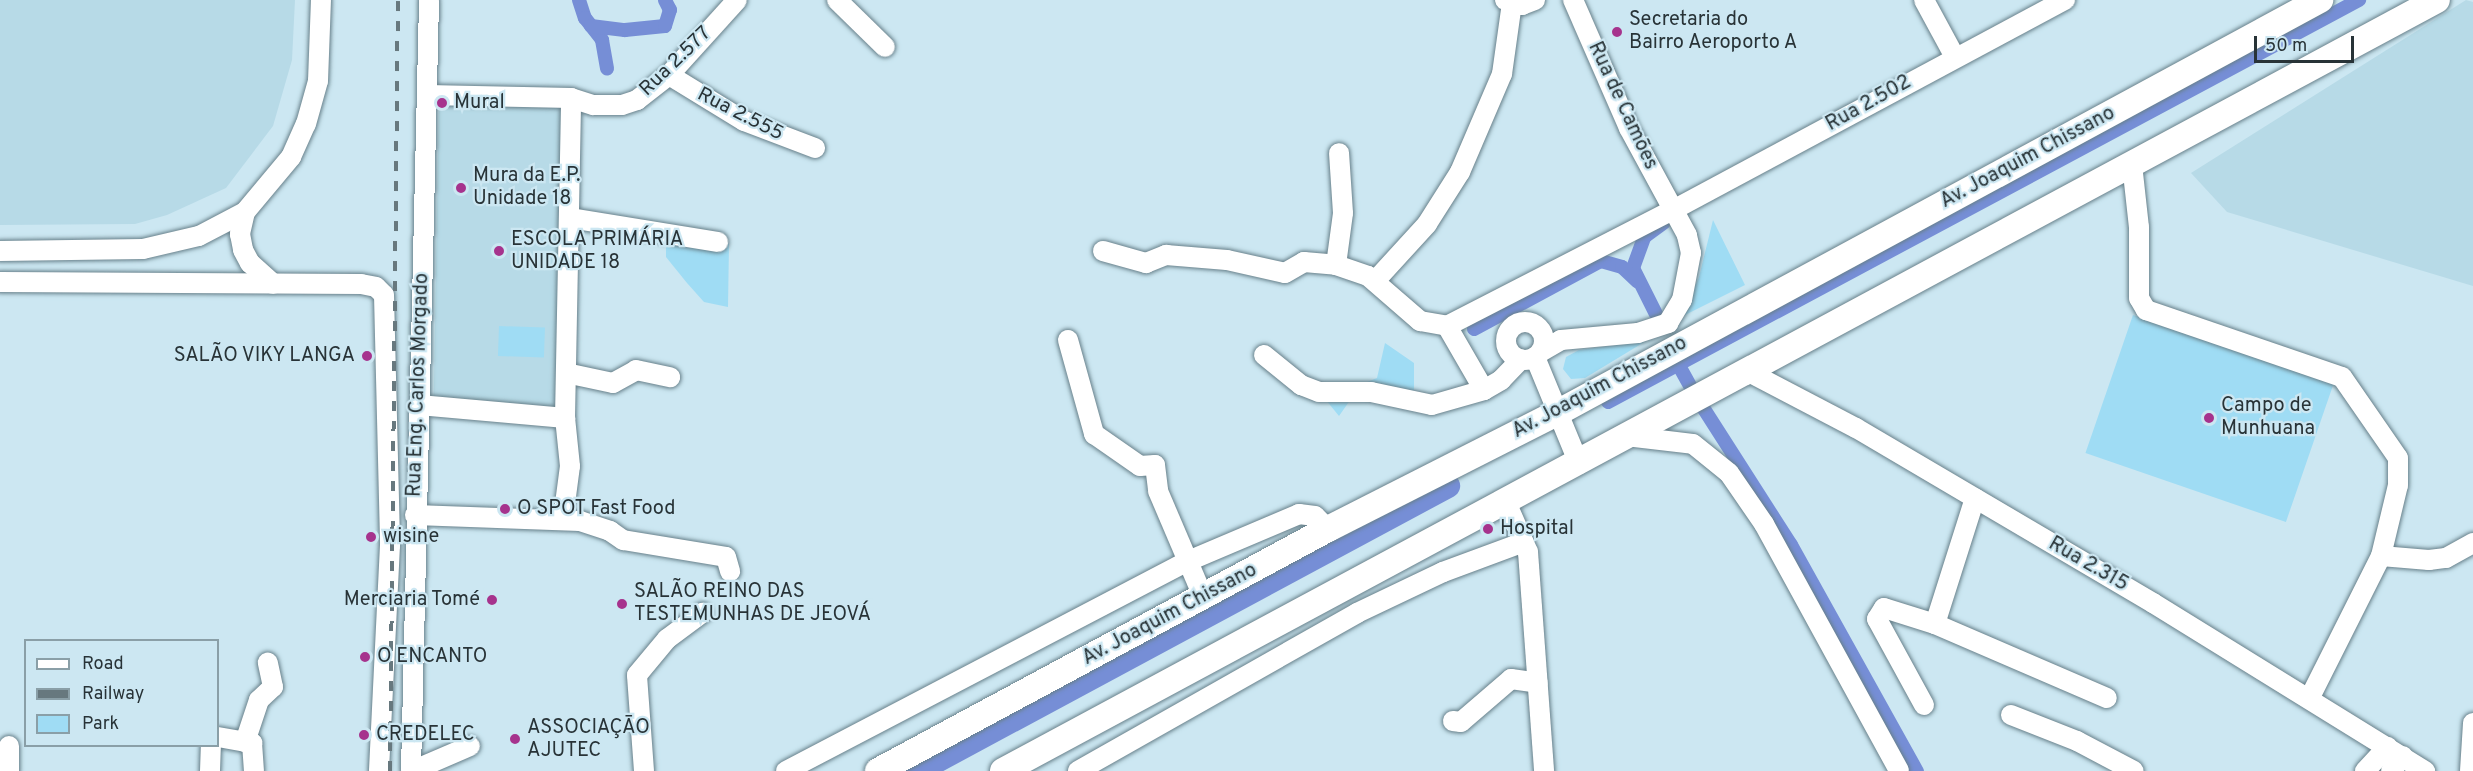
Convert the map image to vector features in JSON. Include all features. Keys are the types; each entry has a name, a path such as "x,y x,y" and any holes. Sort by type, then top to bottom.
{"main road":[{"name":"Av. Joaquim Chissano","path":"878,771 1203,599 1328,529 1557,413 2320,0"},
{"path":"1003,771 1579,464 1745,370 2437,0"}],"street":[{"path":"0,251 143,249 199,236 245,212 291,157 306,124 318,81 321,0"},
{"name":"Rua Eng. Carlos Morgado","path":"411,771 415,515 429,0"},
{"name":"Rua 2.577","path":"427,95 571,98 593,105 622,105 637,100 669,75 737,0"},
{"path":"837,0 885,47"},
{"path":"1375,281 1427,224 1460,172 1502,74 1509,2 1526,5 1535,0"},
{"name":"Rua de Camões","path":"1532,356 1562,340 1638,333 1668,323 1682,300 1691,253 1674,210 1629,128 1573,0"},
{"path":"1924,0 1955,57"},
{"name":"Rua 2.502","path":"1447,326 1674,210 1955,57 2065,0"},
{"name":"Rua 2.555","path":"669,75 744,121 815,148"},
{"path":"563,519 570,465 565,418 571,98"},
{"path":"1336,265 1343,213 1339,153"},
{"path":"2132,164 2142,304 2177,322 2342,377 2398,458 2398,485 2381,556 2310,699"},
{"path":"245,212 240,234 243,250 250,263 273,284"},
{"path":"570,218 718,242"},
{"path":"1103,251 1146,263 1166,255 1207,258 1285,273 1304,262 1336,265 1375,281 1419,321 1447,326 1484,390"},
{"path":"0,282 361,284 376,287 384,295 390,545 379,771"},
{"path":"1068,340 1094,434 1140,466 1155,465 1158,491 1203,599"},
{"path":"1264,355 1301,385 1319,392 1371,392 1432,405 1484,390 1532,356 1579,464"},
{"path":"566,373 613,383 636,370 670,377"},
{"name":"Rua 2.315","path":"1745,370 1856,428 1975,498 2310,699 2394,758 2425,771"},
{"path":"419,405 565,418"},
{"path":"1626,436 1693,444 1729,473 1764,524 1899,771"},
{"path":"1935,624 1975,498"},
{"path":"1506,501 1528,552 1544,771"},
{"path":"786,771 1186,562 1299,514 1315,516 1328,529"},
{"path":"415,515 563,519 599,526 615,538 658,549 718,555 728,561 730,571"},
{"path":"1084,770 1357,613 1443,572 1524,542"},
{"path":"2381,556 2429,560 2446,558 2473,543"},
{"path":"1924,705 1877,619 1878,612 1888,608 1935,624 2107,698"},
{"path":"644,771 637,675 667,639 702,613"},
{"path":"245,742 259,700 273,687 268,663"},
{"path":"1453,721 1461,722 1510,679 1538,682"},
{"path":"2011,715 2077,741 2134,771"},
{"path":"2470,771 2473,723"},
{"path":"219,737 254,746 254,771"},
{"path":"9,746 9,771"},
{"path":"411,771 470,746"},
{"path":"210,771 211,747"},
{"path":"2366,771 2394,758"}],"shaded area":[{"path":"0,0 295,0 292,60 273,126 226,188 167,215 135,224 0,225"},
{"path":"2466,0 2473,2 2473,286 2227,212 2191,173"},
{"name":"ESCOLA PRIMÁRIA UNIDADE 18","path":"439,96 564,98 559,408 434,406"}],"green space":[{"path":"1713,220 1745,285 1681,317 1699,277"},
{"path":"666,233 729,244 728,307 704,302 687,283 666,257"},
{"name":"Campo de Munhuana","path":"2133,315 2333,384 2286,522 2085,453"},
{"path":"499,326 545,328 544,358 498,356"},
{"path":"1646,341 1585,378 1571,379 1563,369 1566,357 1579,350"},
{"path":"1385,343 1414,363 1414,400 1353,396 1339,416 1317,389 1352,388 1377,378"}],"waterway":[{"path":"579,0 585,18 602,40 607,69"},
{"path":"591,26 625,30 665,26 670,10 665,0"},
{"path":"1608,402 2359,0"},
{"path":"1656,314 1633,268 1644,237 1663,223"},
{"path":"1474,329 1601,261 1622,267 1637,281"},
{"path":"1678,364 1692,389"},
{"path":"1704,409 1791,545 1917,771"},
{"path":"918,771 1448,486"}],"railway":[{"path":"390,771 398,0"}],"place":[{"name":"Secretaria do Bairro Aeroporto A","path":"1617,32"},
{"name":"Mural","path":"442,103"},
{"name":"Mura da E.P. Unidade 18","path":"461,188"},
{"name":"ESCOLA PRIMÁRIA UNIDADE 18","path":"499,251"},
{"name":"SALÃO VIKY LANGA","path":"367,356"},
{"name":"Campo de Munhuana","path":"2209,418"},
{"name":"O SPOT Fast Food","path":"505,509"},
{"name":"Hospital","path":"1488,529"},
{"name":"wisine","path":"371,537"},
{"name":"Merciaria Tomé","path":"492,600"},
{"name":"SALÃO REINO DAS TESTEMUNHAS DE JEOVÁ","path":"622,604"},
{"name":"O ENCANTO","path":"365,657"},
{"name":"CREDELEC","path":"364,735"},
{"name":"ASSOCIAÇĀO AJUTEC","path":"515,739"}]}
